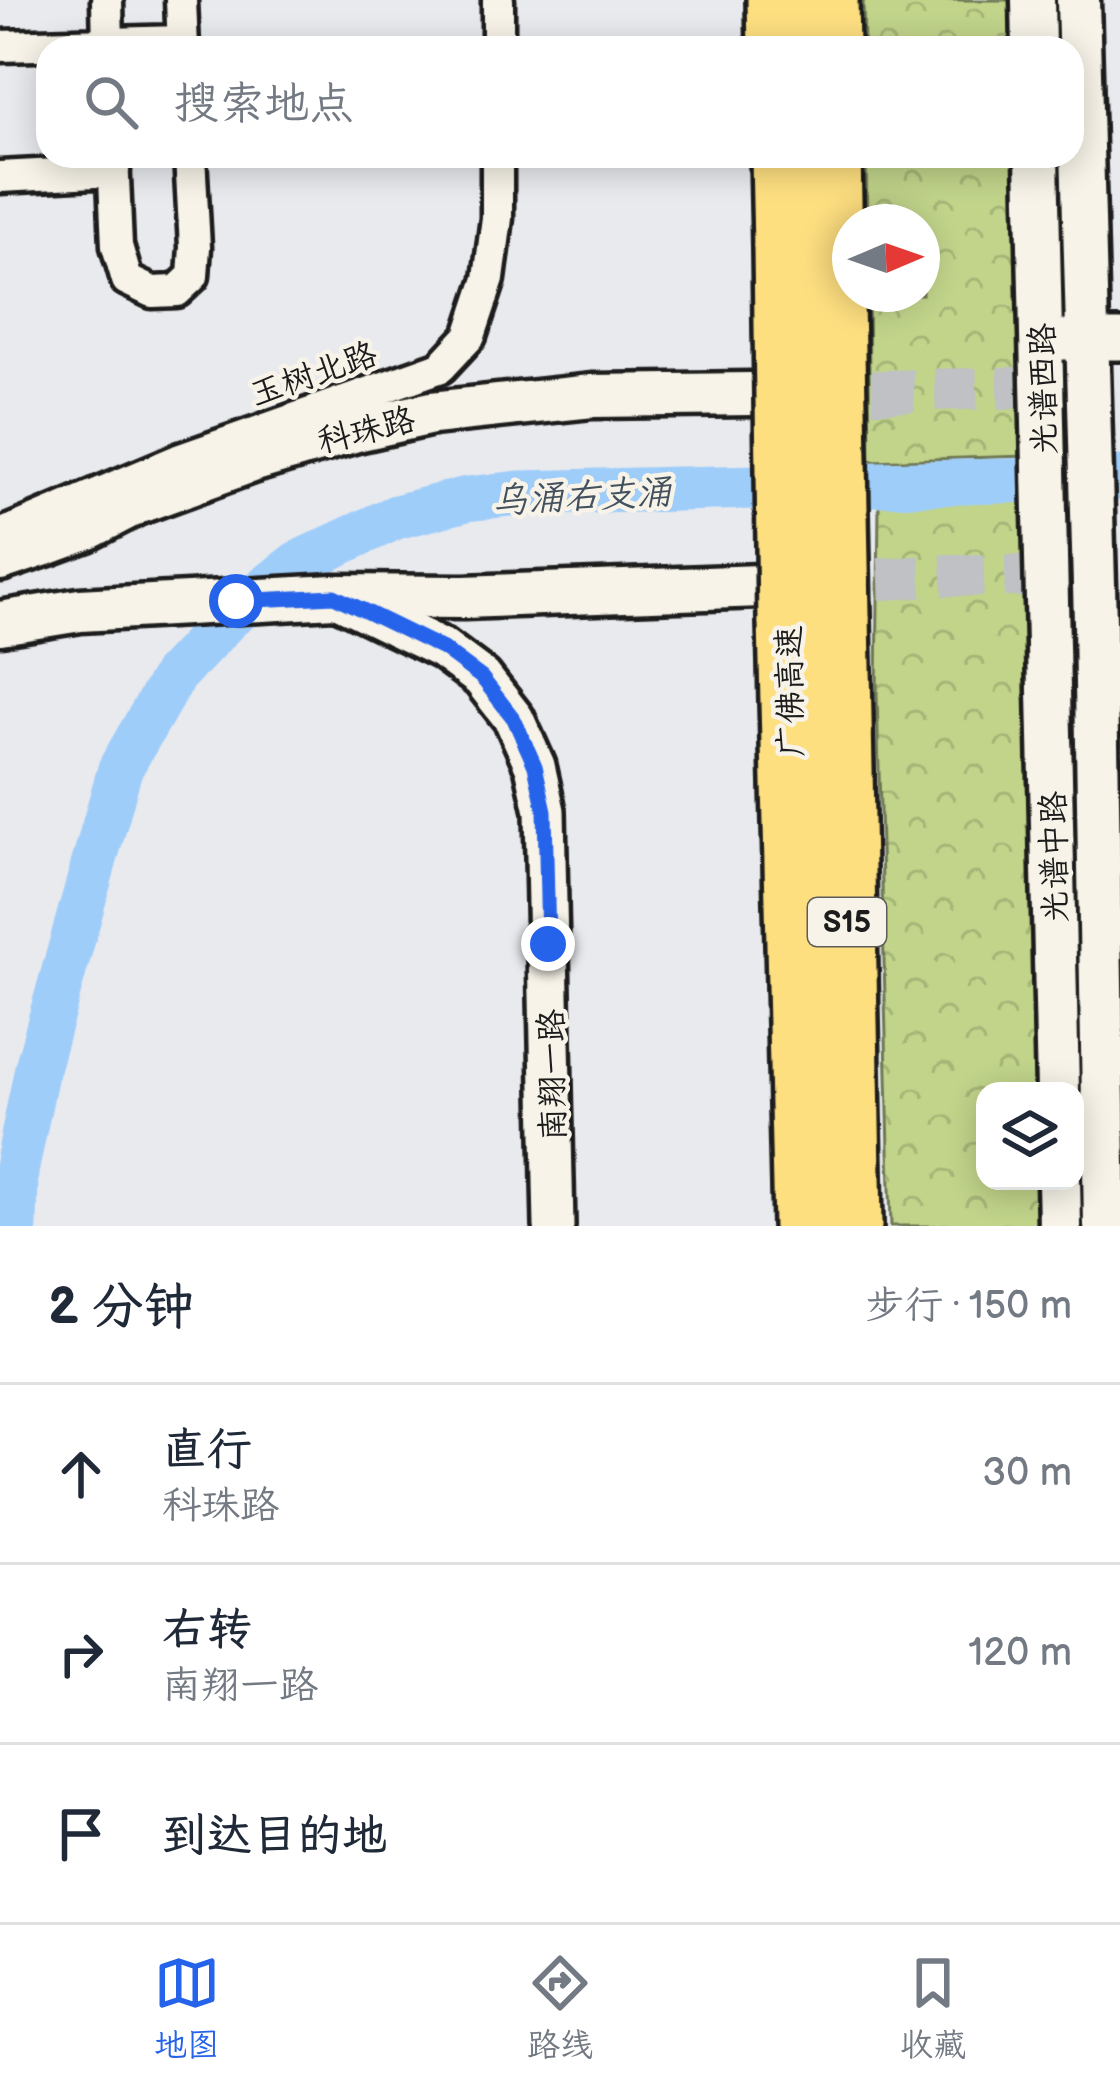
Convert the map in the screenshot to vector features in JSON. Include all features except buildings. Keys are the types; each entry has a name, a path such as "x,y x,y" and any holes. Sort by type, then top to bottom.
{"highway":[{"path":"776,0 777,36"},
{"path":"829,0 830,36"},
{"name":"广佛高速","path":"784,168 808,248"},
{"name":"广佛高速","path":"802,1226 796,608 808,248 829,168"},
{"name":"广佛高速","path":"796,608 854,1226"}],"main road":[{"path":"1033,0 1034,36"},
{"name":"光谱西路","path":"1078,0 1081,36"},
{"name":"光谱西路","path":"1084,82 1103,340 1089,401 1093,548 1108,622"},
{"name":"光谱西路","path":"1037,168 1048,623"},
{"name":"科珠路","path":"0,559 251,461 432,413 592,396 752,394"},
{"path":"0,623 80,610 334,596 796,608"},
{"path":"1048,623 1108,622"},
{"name":"光谱中路","path":"1105,1226 1108,622"},
{"name":"光谱中路","path":"1048,623 1058,1082"},
{"path":"1059,1190 1060,1226"}],"street":[{"path":"106,0 108,36"},
{"path":"182,0 183,36"},
{"path":"498,0 498,36"},
{"path":"0,46 36,46"},
{"path":"0,178 81,168"},
{"path":"113,168 117,246 127,280 152,292 177,291 193,276 191,168"},
{"name":"玉树北路","path":"0,535 178,460 441,367 470,336 489,279 497,168"},
{"path":"1042,340 1103,340"},
{"name":"南翔一路","path":"334,596 443,649 482,678 514,719 535,766 545,811 554,1226"}],"green space":[{"path":"863,0 1016,0 1017,36 864,36"},
{"path":"866,168 1020,168 1026,456 870,461 868,312 940,312 940,204 867,204"},
{"path":"1029,499 1039,1082 976,1082 976,1190 1041,1190 1041,1226 891,1226 877,695 879,503"}],"waterway":[{"name":"乌涌右支涌","path":"15,1226 16,1172 37,1068 120,769 174,675 228,618 298,563 396,517 467,499 519,493 1120,478"}],"tunnel":[{"path":"809,393 1120,385"},
{"path":"816,583 949,575 1120,578"}],"route":[{"path":"236,601 334,596 443,649 482,678 514,719 535,766 545,811 548,944"}]}
